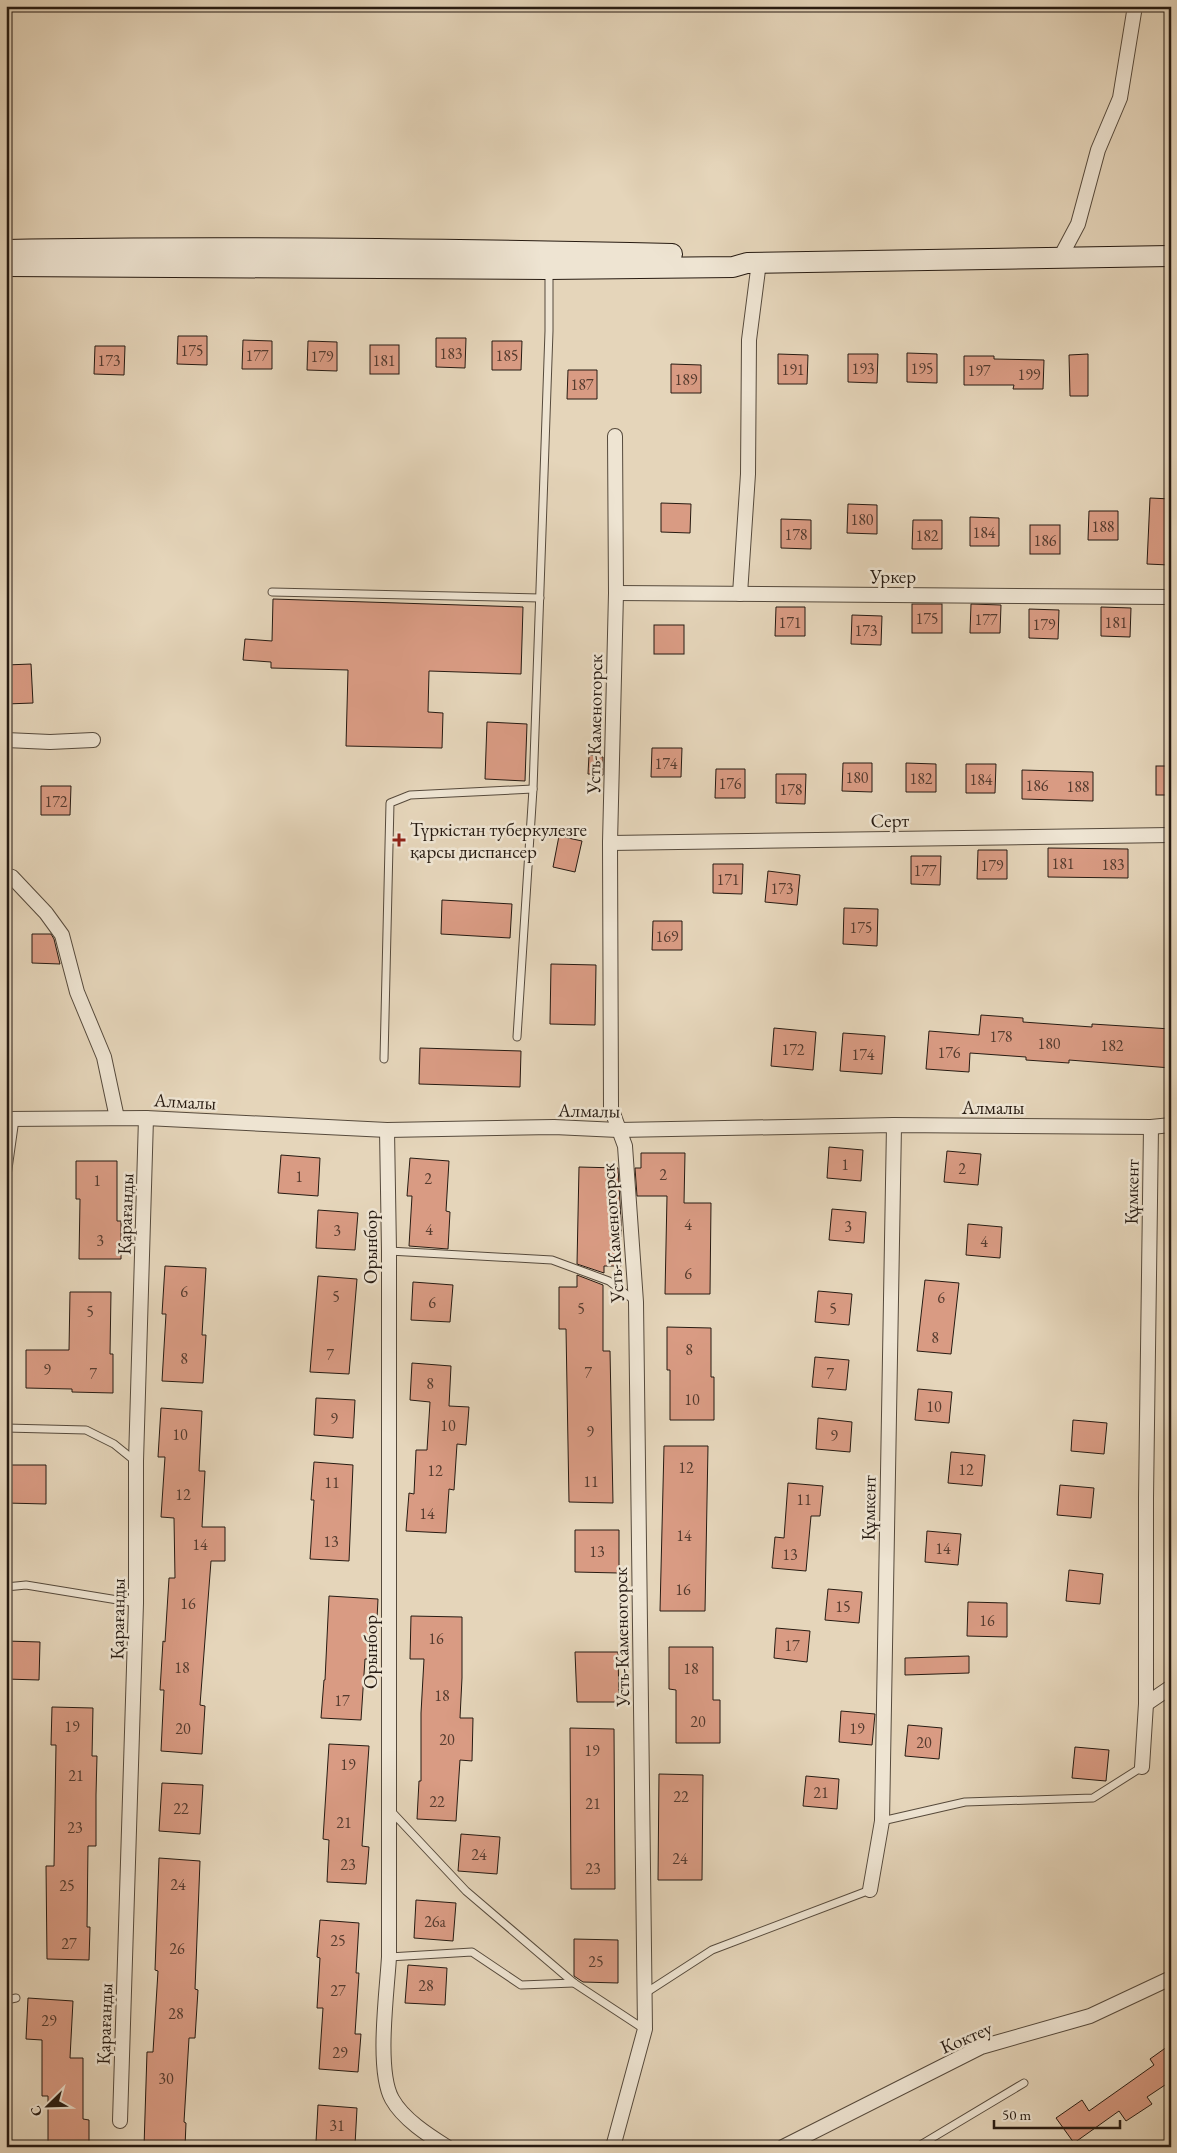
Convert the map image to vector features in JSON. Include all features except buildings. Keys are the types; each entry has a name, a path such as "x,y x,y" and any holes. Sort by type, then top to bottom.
{"main road":[{"path":"6,250 124,258 548,269 733,267 753,262 1061,256 1171,256"},
{"path":"6,266 124,258 545,251 735,256 753,262"}],"street":[{"path":"1061,256 1078,224 1098,150 1120,98 1135,6"},
{"path":"740,594 748,474 749,340 753,262"},
{"name":"Усть-Каменогорск","path":"612,2147 645,2029 636,1302 625,1146 611,1108 610,843 616,593 615,436"},
{"name":"Уркер","path":"616,593 1171,597"},
{"path":"6,740 50,742 93,740"},
{"name":"Серт","path":"610,843 1171,835"},
{"path":"6,875 12,877 46,913 62,934 77,992 104,1057 117,1118"},
{"name":"Алмалы","path":"11,1119 146,1118 387,1130 554,1127 618,1130 894,1125 1151,1127 1171,1125"},
{"name":"Қарағанды","path":"120,2121 136,1603 136,1461 146,1118"},
{"name":"Құмкент","path":"870,1890 882,1821 894,1125"},
{"name":"Құмкент","path":"1142,1768 1146,1704 1146,1498 1151,1127"},
{"name":"Орынбор","path":"387,1130 389,1251 389,1808 388,1957 383,2070 392,2099 398,2107 432,2137 447,2147"},
{"path":"1146,1704 1171,1687"},
{"name":"Коктеу","path":"783,2147 981,2047 1090,2016 1171,1978"}],"lane":[{"path":"517,1037 533,789 549,331 548,269"},
{"path":"272,592 540,598"},
{"path":"384,1060 390,803 410,795 533,789"},
{"path":"6,1183 11,1119"},
{"path":"389,1251 552,1260 609,1281 636,1302"},
{"path":"6,1428 86,1430 114,1444 136,1461"},
{"path":"6,1587 26,1585 136,1603"},
{"path":"882,1821 965,1802 1093,1798 1142,1768"},
{"path":"389,1808 466,1891 574,1983 645,2029"},
{"path":"644,1994 712,1950 870,1890"},
{"path":"388,1957 472,1952 521,1985 574,1983"},
{"path":"6,2000 16,1998"},
{"path":"917,2147 1024,2082"}],"place":[{"name":"Түркістан туберкулезге қарсы диспансер","path":"399,840"}]}
